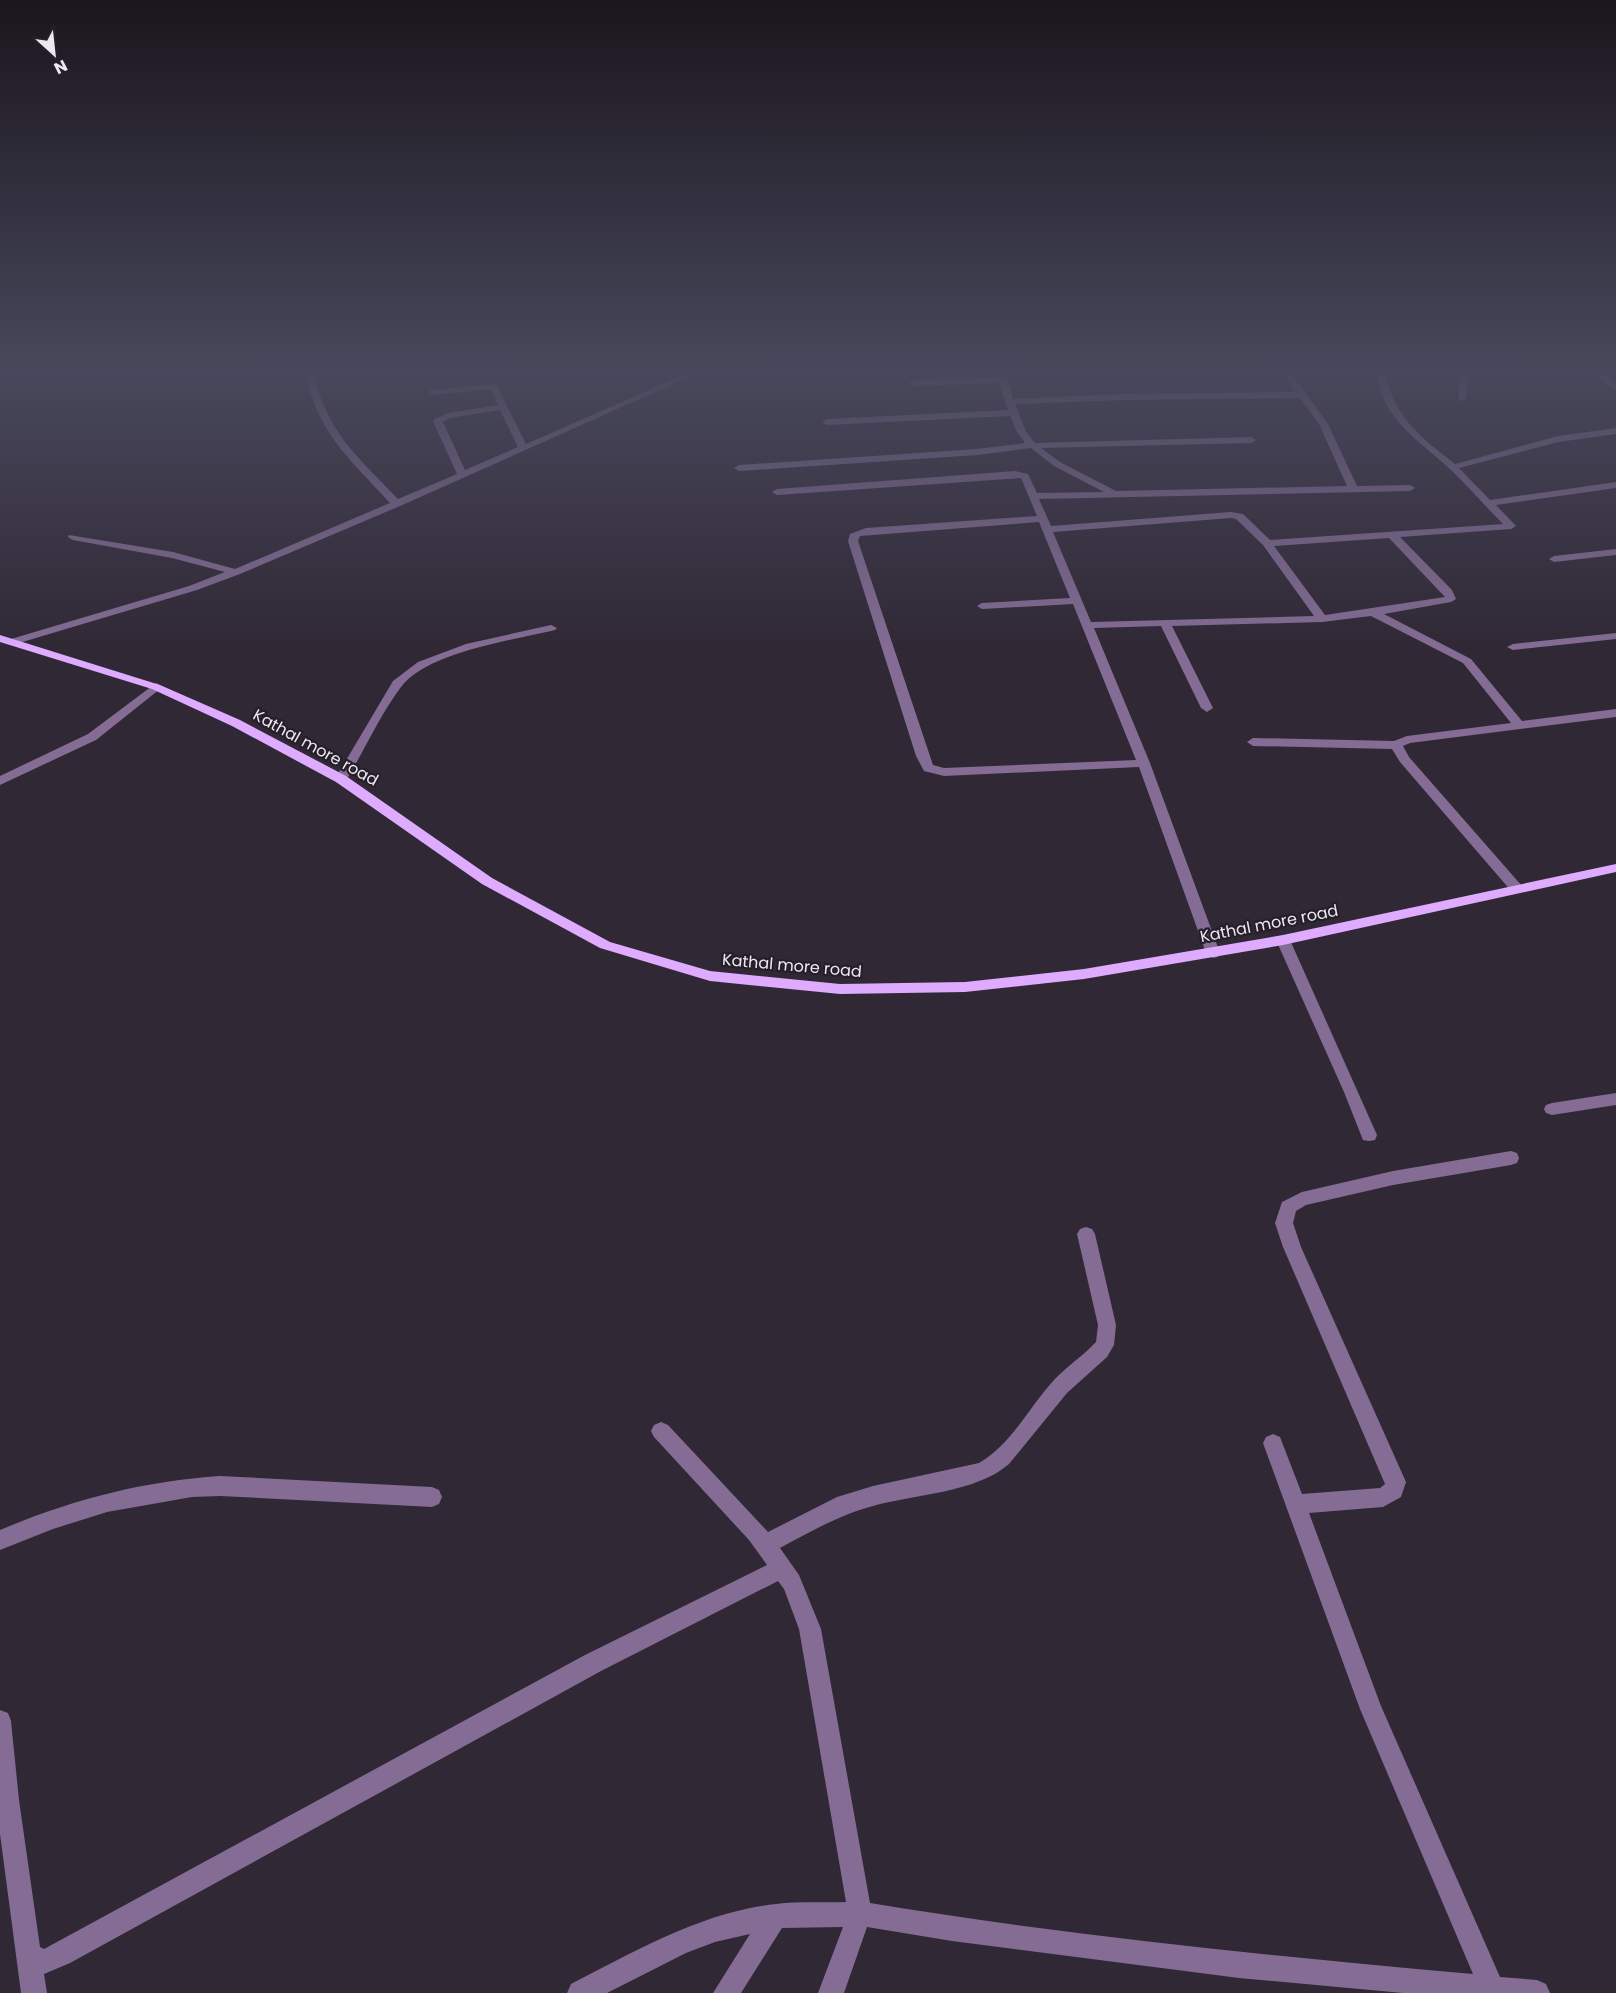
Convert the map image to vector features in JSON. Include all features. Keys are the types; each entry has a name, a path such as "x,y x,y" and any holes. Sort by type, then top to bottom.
{"main road":[{"name":"Kathal more road","path":"0,638 156,687 236,723 341,779 487,881 605,945 710,976 840,989 965,987 1084,974 1282,940 1616,868"}],"street":[{"path":"356,462 397,504"},
{"path":"456,462 462,475"},
{"path":"15,641 193,588 236,572 491,462"},
{"path":"739,468 828,462"},
{"path":"1059,462 1115,493"},
{"path":"1341,462 1353,488"},
{"path":"1266,543 1511,526 1447,462"},
{"path":"1453,467 1472,462"},
{"path":"777,492 1015,474 1025,476 1144,763 1214,953"},
{"path":"1488,503 1616,484"},
{"path":"1032,496 1410,488"},
{"path":"1144,763 944,772 928,768 922,756 853,541 855,534 866,531 1239,516 1266,543 1322,619"},
{"path":"1086,625 1322,619 1451,598 1448,591 1391,534"},
{"path":"73,537 172,555 236,572"},
{"path":"1554,560 1616,552"},
{"path":"982,606 1076,601"},
{"path":"1372,612 1467,661 1518,724"},
{"path":"1165,623 1207,708"},
{"path":"341,779 397,683 422,664 470,646 550,628"},
{"path":"1513,647 1616,636"},
{"path":"0,781 92,736 156,687"},
{"path":"1253,742 1396,745 1407,740 1616,713"},
{"path":"1396,745 1404,759 1517,889"},
{"path":"1282,940 1353,1092 1369,1135"},
{"path":"1552,1108 1616,1099"},
{"path":"1295,1504 1383,1497 1394,1490 1396,1482 1292,1246 1284,1223 1288,1207 1302,1199 1393,1178 1511,1158"},
{"path":"765,1545 837,1507 873,1496 982,1472 992,1467 1027,1430 1061,1386 1104,1345 1107,1325 1086,1234"},
{"path":"661,1431 765,1545 792,1582 810,1629 860,1914 831,1993"},
{"path":"1274,1443 1371,1709 1492,1989"},
{"path":"0,1540 78,1510 117,1499 186,1487 220,1486 432,1497"},
{"path":"29,1954 44,1962 61,1954 593,1663 782,1568"},
{"path":"0,1720 7,1800 34,1993"},
{"path":"580,1993 681,1942 715,1930 776,1916 860,1914 952,1929 1227,1964 1537,1993"},
{"path":"726,1993 776,1916"}]}
